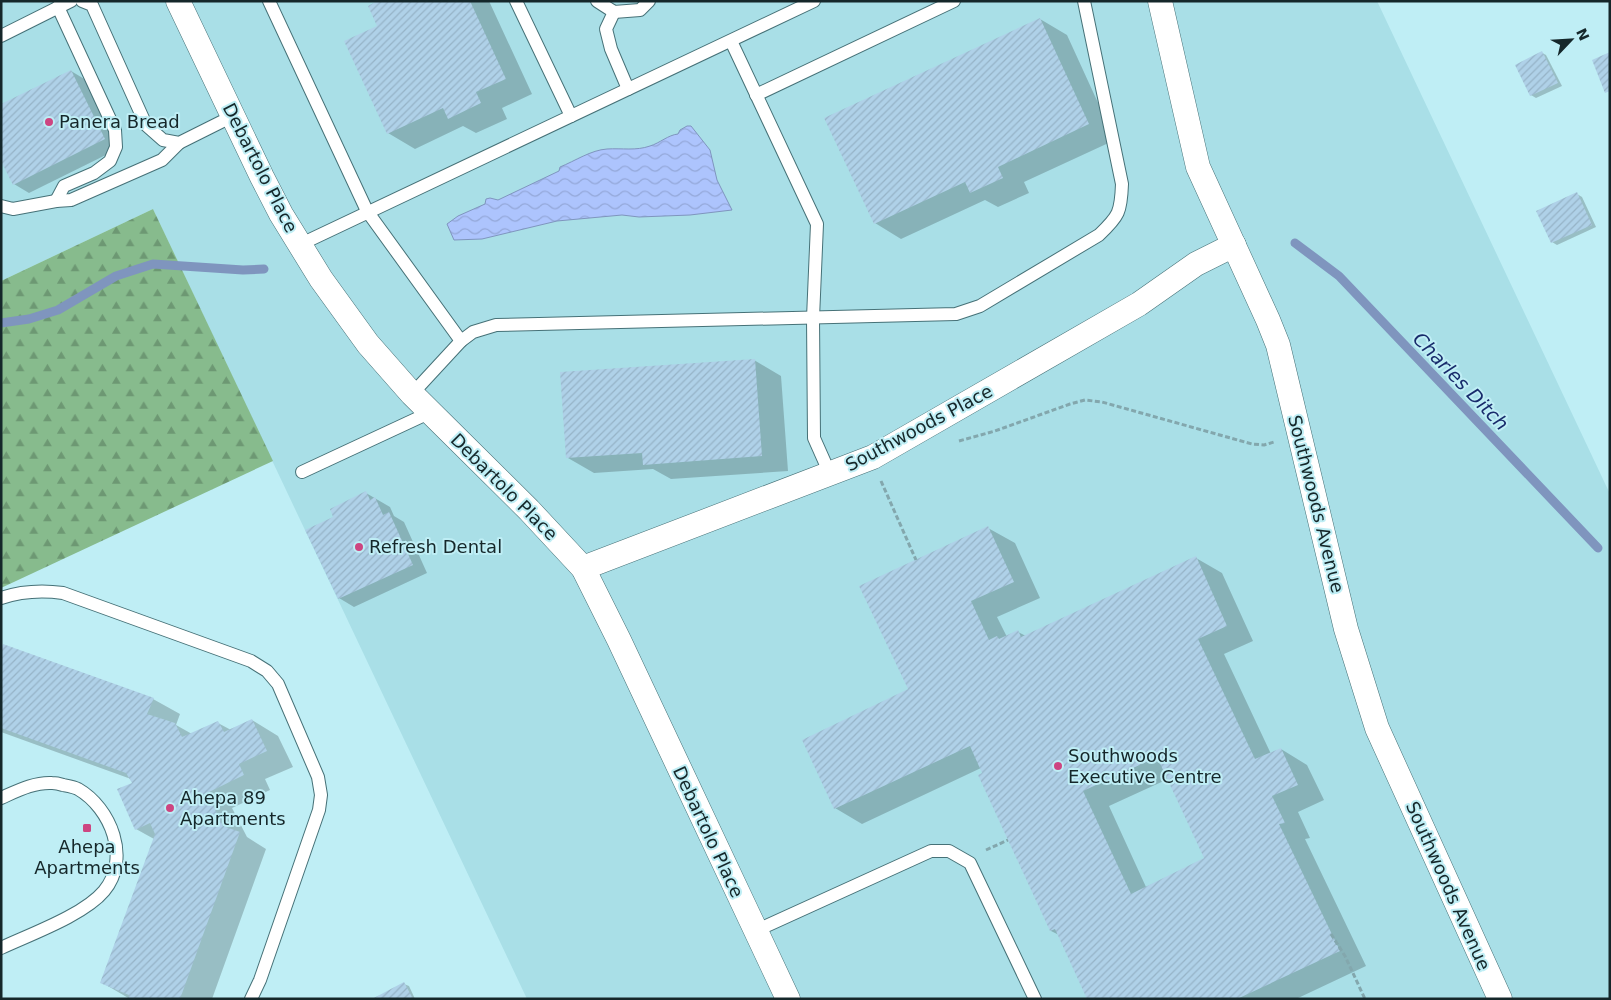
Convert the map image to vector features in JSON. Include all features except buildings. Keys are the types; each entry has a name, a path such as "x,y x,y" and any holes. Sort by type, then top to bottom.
{"street":[{"name":"Debartolo Place","path":"178,1 265,185 321,279 368,344 412,394 529,510 583,568 619,640 788,999"},
{"name":"Southwoods Avenue","path":"1160,1 1198,167 1278,345 1346,629 1377,728 1500,999"},
{"name":"Southwoods Place","path":"583,568 830,474 882,452 1139,304 1196,264 1234,245"}],"lane":[{"path":"1,36 71,1"},
{"path":"82,1 92,5 146,125 163,140 178,143"},
{"path":"269,1 367,212 462,342"},
{"path":"516,1 570,116"},
{"path":"597,1 614,12 640,10 649,1"},
{"path":"299,244 814,1"},
{"path":"756,95 954,1"},
{"path":"412,394 473,332 496,325 956,314 980,306 1100,235 1113,222 1121,206 1122,184 1084,1"},
{"path":"56,201 64,186 94,173 110,161 116,147 115,130 58,7"},
{"path":"614,12 606,30 611,49 628,89"},
{"path":"731,41 817,224 813,318 814,438 830,474"},
{"path":"1,206 13,209 71,200 162,160 178,143 233,116"},
{"path":"302,472 431,412"},
{"path":"1,598 40,590 63,593 251,661 267,671 278,684 318,777 321,795 320,810 260,980 251,999"},
{"path":"1,798 26,787 53,782 77,789 97,805 109,821 116,844 116,870 105,890 84,909 1,948"},
{"path":"755,932 931,851 949,851 970,863 1035,999"}],"path":[{"path":"953,442 970,439 1038,414 1085,400 1102,402 1252,444 1264,445"},
{"path":"874,487 890,479"},
{"path":"885,491 916,560"},
{"path":"1331,934 1345,956 1365,999"}],"shaded area":[{"path":"1,1 1377,1 1610,494 1610,999 527,999 153,209 1,281"}],"green space":[{"path":"153,209 273,461 1,588 1,281"}],"water":[{"path":"691,126 710,150 717,180 732,210 690,215 639,217 622,215 557,221 482,239 454,240 447,224 458,216 485,204 486,199 498,200 559,171 560,167 589,154 607,149 645,148 678,134 680,130"}],"waterway":[{"name":"Charles Ditch","path":"1295,243 1339,276 1598,548"},
{"name":"Charles Ditch","path":"1,323 29,319 58,310 116,276 153,264 243,270 264,269"}],"place":[{"name":"Panera Bread","path":"49,122"},
{"name":"Refresh Dental","path":"359,547"},
{"name":"Southwoods Executive Centre","path":"1058,766"},
{"name":"Ahepa 89 Apartments","path":"170,808"},
{"name":"Ahepa Apartments","path":"87,828"}]}
